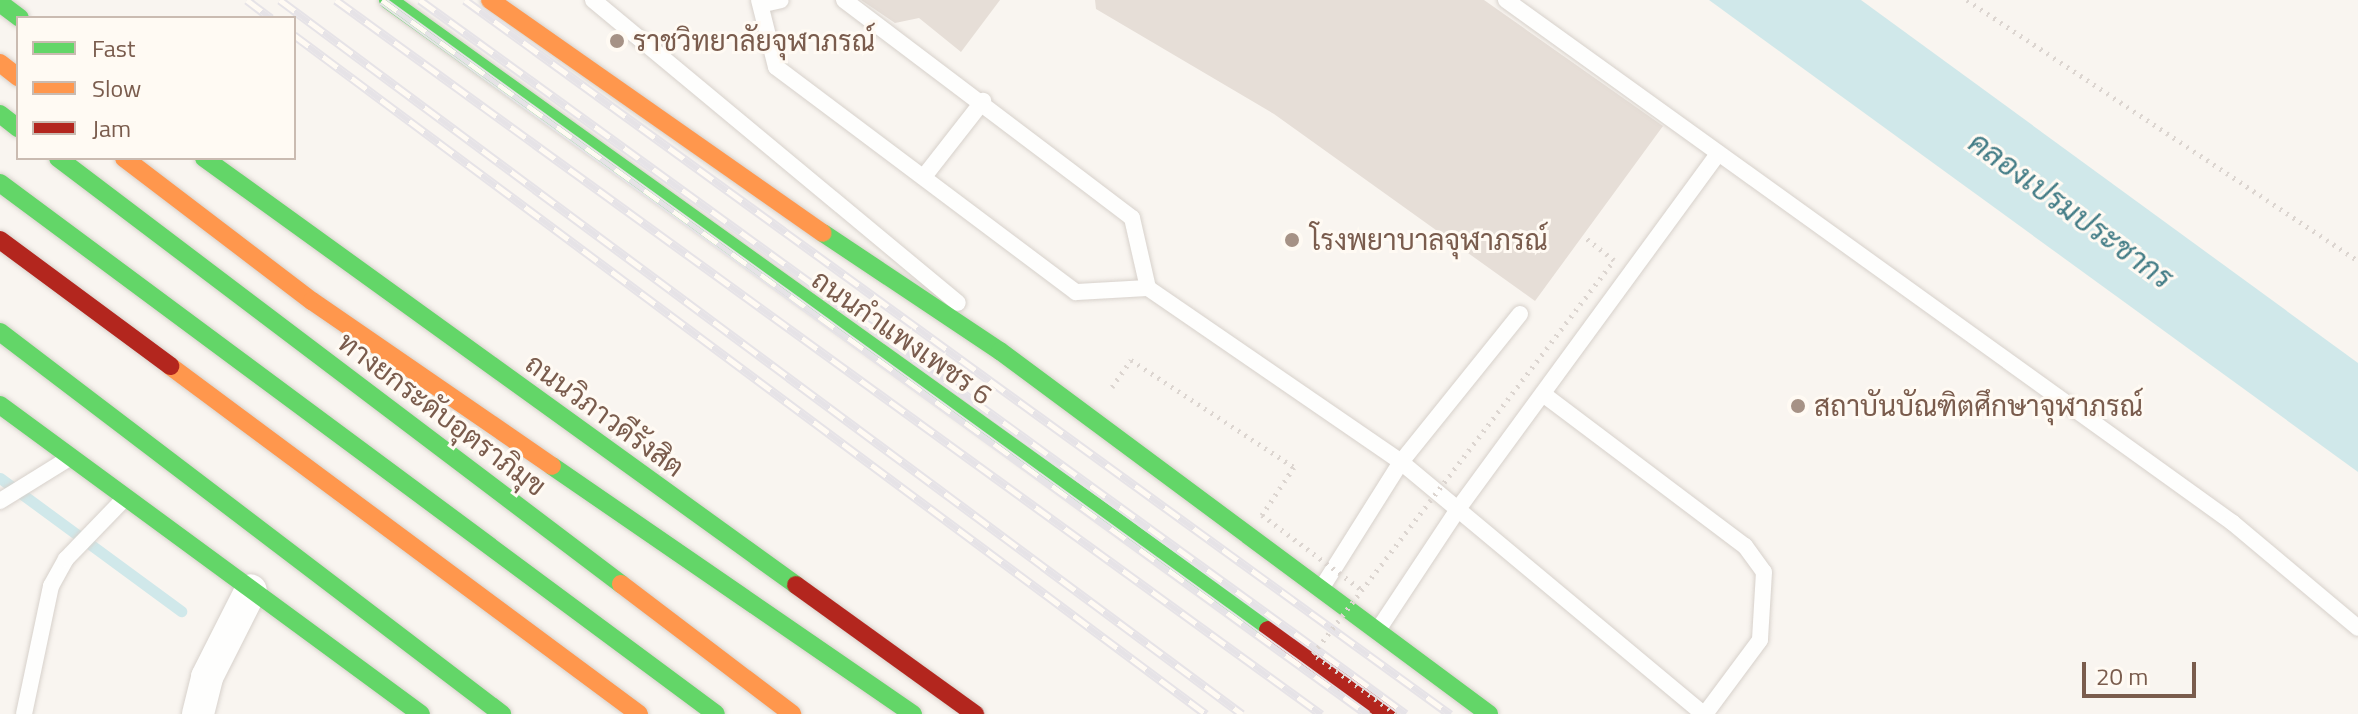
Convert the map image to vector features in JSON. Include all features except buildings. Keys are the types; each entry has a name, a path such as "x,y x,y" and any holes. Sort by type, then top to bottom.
{"main road":[{"name":"ถนนกำแพงเพชร 6","path":"388,0 712,238 1388,714"},
{"name":"ถนนกำแพงเพชร 6","path":"490,0 668,129 1000,351 1489,714"},
{"path":"0,3 17,16"},
{"path":"0,114 16,126"},
{"name":"ทางยกระดับอุตราภิมุข","path":"61,160 792,714"},
{"path":"125,160 312,301 913,714"},
{"path":"125,160 707,600"},
{"name":"ถนนวิภาวดีรังสิต","path":"207,160 975,714"},
{"path":"0,183 716,714"},
{"path":"0,240 639,714"},
{"path":"0,332 502,714"},
{"path":"0,405 421,714"},
{"path":"481,599 574,693"}],"street":[{"path":"198,714 207,677 251,590"}],"lane":[{"path":"593,0 944,287 1000,351"},
{"path":"844,0 983,101 1132,218 1148,288"},
{"path":"1506,0 2233,523 2358,628"},
{"path":"768,1 776,67 926,174 1076,292 1148,288 1401,462 1704,714 1760,640 1764,572 1745,546 1543,394"},
{"path":"926,174 983,101"},
{"path":"1377,632 1458,509 1719,153"},
{"path":"1320,590 1401,462 1520,314"},
{"path":"0,501 71,457"},
{"path":"24,714 51,586 66,559 125,497"}],"path":[{"path":"1967,0 2358,261"},
{"path":"1396,714 1313,654 1614,260 1583,236"},
{"path":"1131,360 1294,467 1262,515 1362,590"}],"water":[{"name":"คลองเปรมประชากร","path":"1709,0 1861,0 2358,363 2358,472"}],"waterway":[{"path":"0,478 181,611"}],"railway":[{"path":"247,0 268,16"},
{"path":"280,0 1242,714"},
{"path":"336,0 1321,714"},
{"path":"382,0 1367,714"},
{"path":"420,0 1406,714"},
{"path":"465,0 1450,714"},
{"path":"296,36 1206,714"}],"traffic: fast":[{"path":"388,0 1268,630"},
{"path":"0,3 17,16"},
{"path":"0,114 16,126"},
{"path":"61,160 621,584"},
{"path":"207,160 796,585"},
{"path":"0,183 716,714"},
{"path":"823,233 1000,351 1489,714"},
{"path":"0,332 502,714"},
{"path":"0,405 421,714"},
{"path":"552,466 913,714"}],"traffic: slow":[{"path":"490,0 823,233"},
{"path":"0,63 16,75"},
{"path":"127,160 312,301 552,466"},
{"path":"170,366 639,714"},
{"path":"621,584 792,714"}],"traffic: jam":[{"path":"0,240 170,366"},
{"path":"796,585 975,714"},
{"path":"1268,630 1388,714"}],"place":[{"name":"ราชวิทยาลัยจุฬาภรณ์","path":"617,41"},
{"name":"โรงพยาบาลจุฬาภรณ์","path":"1292,240"},
{"name":"สถาบันบัณฑิตศึกษาจุฬาภรณ์","path":"1798,406"}]}
